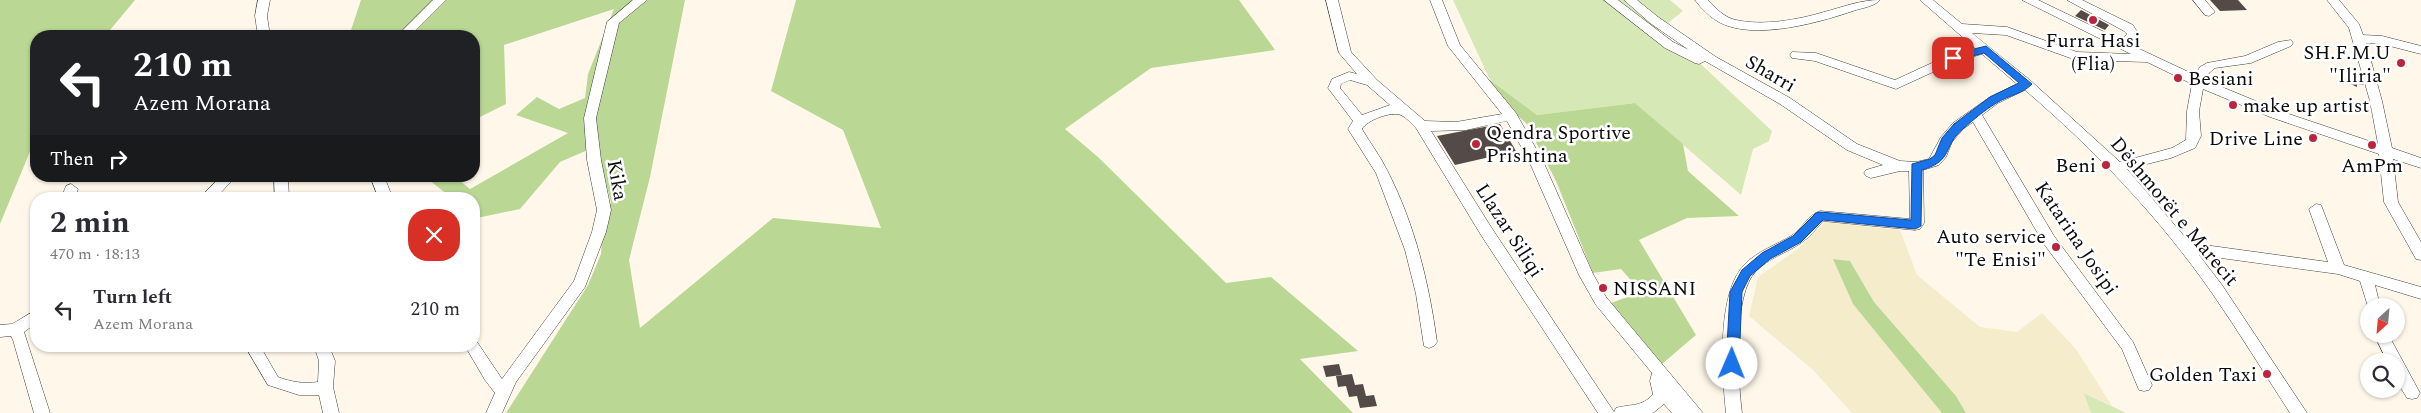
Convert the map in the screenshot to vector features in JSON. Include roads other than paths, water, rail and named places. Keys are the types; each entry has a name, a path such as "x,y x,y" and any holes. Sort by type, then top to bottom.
{"street":[{"path":"263,30 261,16 264,0"},
{"path":"409,30 440,0"},
{"name":"Kika","path":"494,413 503,391 580,283 599,232 604,210 594,160 590,118 613,22 626,9 641,0"},
{"name":"Llazar Siliqi","path":"1332,0 1345,54 1373,83 1421,125 1486,231 1607,413"},
{"path":"1610,0 1669,45 1706,64 1730,71"},
{"name":"Sharri","path":"1630,0 1661,26 1730,71 1785,101 1852,147 1875,158 1900,166"},
{"path":"1700,0 1712,11 1732,23 1766,26 1793,24 1874,0"},
{"name":"Dëshmorët e Marecit","path":"1926,0 2027,84 2117,167 2186,248 2217,289 2299,413"},
{"path":"2028,0 2196,81 2275,114 2421,163"},
{"path":"2073,0 2123,24 2132,32 2132,35 2122,46"},
{"path":"2199,0 2209,12"},
{"path":"2333,0 2356,27 2358,39 2369,69 2386,152 2391,202 2421,255"},
{"path":"1439,1 1454,46 1510,116 1536,161 1586,275 1601,301 1695,413"},
{"path":"1961,28 2007,31 2076,56 2153,59"},
{"path":"2358,39 2382,40 2421,50"},
{"path":"2117,167 2176,152 2190,144 2194,136 2192,112 2196,81 2199,74 2206,67 2256,57 2266,50 2287,43"},
{"path":"1796,55 1816,57 1896,84 1953,58 1986,49"},
{"path":"1360,121 1334,88 1336,82 1349,76 1373,83"},
{"path":"1871,173 1900,166 1916,167 1934,162 1939,157 1946,140 1958,126 1994,100 2027,84"},
{"path":"1406,112 1392,109 1360,121 1355,129 1382,172 1412,250 1423,294 1429,342"},
{"name":"Katarina Josipi","path":"1975,114 2041,228 2128,346 2144,385"},
{"path":"1421,125 1446,129 1469,126 1510,116"},
{"path":"1734,413 1733,346 1736,292 1746,273 1766,256 1797,239 1820,216 1915,225 1917,223 1916,167"},
{"path":"213,192 223,182"},
{"path":"2316,209 2338,270"},
{"path":"2186,248 2338,270 2421,293"},
{"path":"2366,277 2371,298"},
{"path":"7,331 30,319"},
{"path":"7,331 20,339 42,413"},
{"path":"256,352 273,381 298,388 316,390 325,387"},
{"path":"323,352 327,361 325,387 331,413"},
{"path":"476,352 490,376 503,391"},
{"path":"1622,413 1650,409 1657,403 1661,395 1658,381 1660,372"},
{"path":"2405,381 2412,393"},
{"path":"1661,395 1672,400 1681,413"}],"place":[{"name":"Furra Hasi (Flia)","path":"2093,20"},
{"name":"SH.F.M.U \"Iliria\"","path":"2401,63"},
{"name":"Besiani","path":"2178,78"},
{"name":"make up artist","path":"2233,105"},
{"name":"Drive Line","path":"2313,138"},
{"name":"Qendra Sportive Prishtina","path":"1476,144"},
{"name":"AmPm","path":"2372,145"},
{"name":"Beni","path":"2106,165"},
{"name":"Auto service \"Te Enisi\"","path":"2056,247"},
{"name":"NISSANI","path":"1603,288"},
{"name":"Golden Taxi","path":"2267,374"}]}
